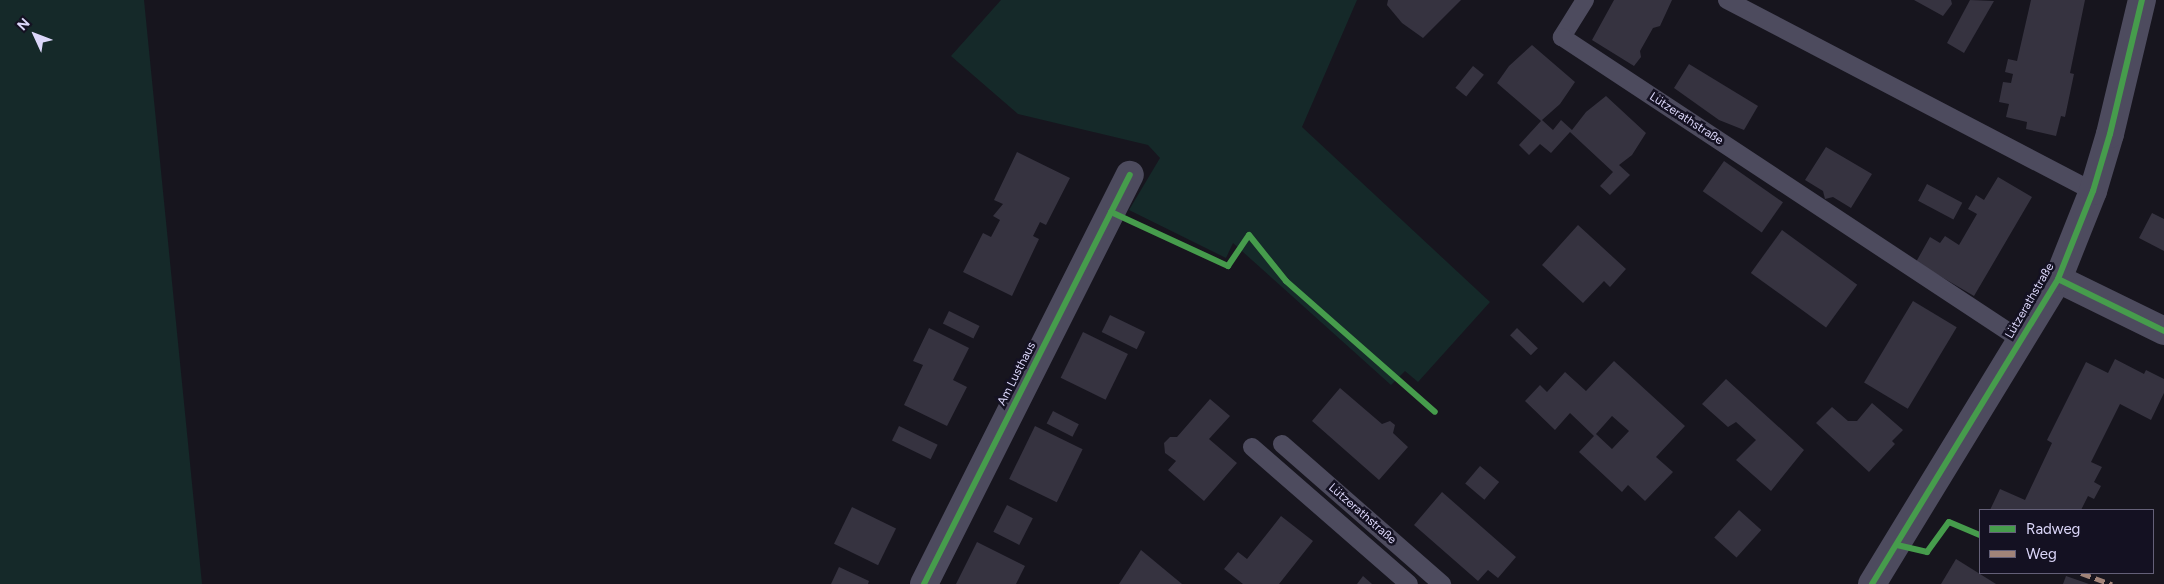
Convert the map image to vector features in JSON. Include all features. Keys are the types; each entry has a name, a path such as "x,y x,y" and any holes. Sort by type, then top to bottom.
{"street":[{"name":"Lützerathstraße","path":"1872,584 2058,279 2093,191 2110,134 2142,0"},
{"name":"Am Lusthaus","path":"924,584 1130,175"},
{"path":"2058,279 2164,331"}],"lane":[{"name":"Lützerathstraße","path":"1585,0 1562,37 2021,340"},
{"path":"1727,0 2093,191"},
{"name":"Lützerathstraße","path":"1282,444 1442,584"},
{"name":"Lützerathstraße","path":"1252,447 1409,584"}],"green space":[{"path":"0,0 144,0 202,584 0,584"},
{"path":"1001,0 1357,0 1302,127 1490,302 1418,382 1405,371 1391,385 1233,243 1226,258 1129,210 1160,158 1148,145 1018,114 951,56"}],"building":[{"path":"1388,0 1461,0 1423,38 1402,23 1387,5"},
{"path":"1614,0 1672,0 1660,26 1653,28 1640,51 1641,57 1634,66 1592,40"},
{"path":"1914,0 1951,0 1952,4 1943,16"},
{"path":"1970,0 1994,1 1964,53 1947,43"},
{"path":"2031,0 2085,0 2070,73 2074,74 2065,117 2061,116 2056,136 2026,129 2027,122 2006,117 2009,104 1999,102 2003,82 2011,83 2013,74 2005,72 2008,59 2017,61"},
{"path":"1532,45 1575,82 1560,104 1542,120 1553,130 1561,120 1572,130 1586,112 1606,96 1646,133 1632,155 1619,165 1630,175 1610,195 1600,186 1613,172 1570,132 1551,153 1540,144 1529,155 1519,145 1541,121 1497,83 1509,66"},
{"path":"1689,64 1758,106 1744,130 1719,120 1674,88"},
{"path":"1473,66 1484,75 1466,97 1455,88"},
{"path":"1826,147 1872,174 1851,208 1833,197 1825,199 1823,191 1805,180"},
{"path":"1017,152 1070,178 1046,225 1040,222 1033,236 1039,239 1012,296 963,272 983,233 991,237 1000,220 993,216 1003,204 994,200"},
{"path":"1724,161 1783,202 1762,233 1703,191"},
{"path":"1998,177 2032,197 1974,296 1916,262 1930,237 1940,243 1945,236 1959,245 1977,214 1968,209 1976,195 1984,200"},
{"path":"1927,184 1962,203 1953,220 1918,201"},
{"path":"2152,213 2164,219 2164,251 2139,238"},
{"path":"1578,225 1626,269 1610,287 1604,281 1583,303 1542,265"},
{"path":"1782,230 1857,285 1826,328 1751,273"},
{"path":"1913,301 1957,327 1908,409 1864,382"},
{"path":"949,311 980,326 973,338 943,324"},
{"path":"1110,315 1145,332 1137,349 1102,332"},
{"path":"929,328 969,348 953,380 967,387 947,426 904,405 923,365 913,361"},
{"path":"1517,328 1538,348 1531,355 1510,335"},
{"path":"1083,332 1128,354 1106,400 1061,378"},
{"path":"2115,359 2144,374 2146,370 2164,379 2164,393 2151,420 2120,404 2091,462 2102,467 2094,482 2101,486 2094,499 2088,496 2082,509 1990,509 2000,489 2025,500 2052,443 2047,440 2086,362 2108,373"},
{"path":"1614,361 1685,426 1656,457 1673,472 1645,501 1628,485 1622,492 1579,452 1594,436 1570,413 1555,430 1525,401 1540,385 1547,392 1565,372 1586,391","holes":["1612,416 1629,431 1612,449 1596,434"]},
{"path":"1726,379 1804,450 1771,491 1736,460 1756,440 1736,422 1728,427 1702,404"},
{"path":"1340,388 1382,424 1390,421 1395,425 1393,433 1408,447 1379,480 1312,421"},
{"path":"1210,399 1230,416 1209,439 1237,463 1204,501 1168,470 1176,461 1165,453 1164,443 1170,437 1177,437"},
{"path":"1872,403 1903,430 1892,441 1895,444 1869,472 1816,423 1832,407 1848,421 1857,421"},
{"path":"1053,411 1079,424 1072,437 1047,423"},
{"path":"899,426 938,445 931,459 892,440"},
{"path":"1035,426 1083,449 1057,502 1009,479"},
{"path":"1480,466 1499,482 1484,500 1465,484"},
{"path":"1442,492 1516,557 1498,578 1488,570 1478,581 1414,525"},
{"path":"1007,505 1033,518 1019,545 993,532"},
{"path":"852,507 896,528 878,565 834,544"},
{"path":"1739,510 1761,530 1737,558 1714,537"},
{"path":"1281,516 1313,541 1279,584 1243,584 1224,569 1238,552 1247,559"},
{"path":"977,542 1025,566 1016,584 956,584"},
{"path":"1141,550 1182,584 1119,584"},
{"path":"1956,559 1996,584 1941,584"},
{"path":"839,567 869,581 868,584 831,584"},
{"path":"1363,576 1372,584 1357,584"},
{"path":"2066,576 2089,584 2063,584"}],"marked path":[{"path":"2084,574 2112,584"}],"cycle path":[{"path":"1872,584 2058,279 2093,191 2110,134 2142,0"},
{"path":"924,584 1130,175"},
{"path":"1111,212 1228,266 1249,235 1286,281 1435,412"},
{"path":"2058,279 2164,331"},
{"path":"1897,545 1927,552 1949,522 1979,535"}]}
